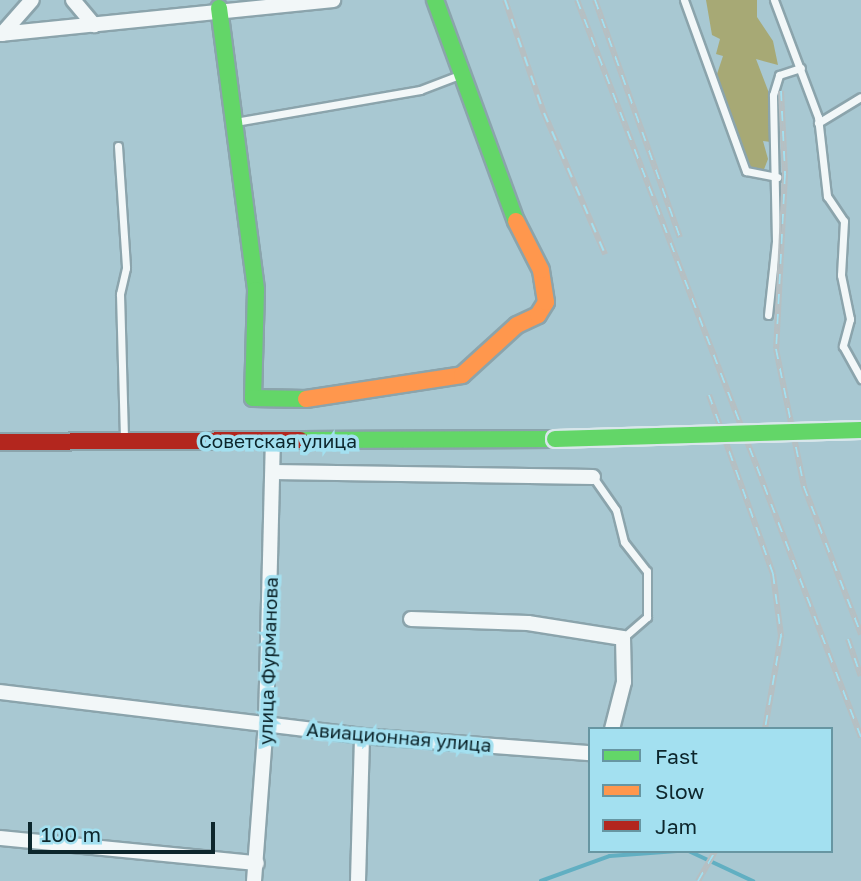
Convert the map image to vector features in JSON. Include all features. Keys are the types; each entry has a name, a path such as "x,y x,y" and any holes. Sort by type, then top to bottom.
{"street":[{"path":"1,34 32,0"},
{"path":"73,0 94,24"},
{"path":"1,34 219,8 333,0"},
{"path":"219,8 256,290 253,398 320,399 476,368 517,325 538,315 545,293 435,0"},
{"name":"Советская улица","path":"0,442 555,439 861,430"},
{"name":"улица Фурманова","path":"254,881 266,723 273,441"},
{"path":"272,472 593,477"},
{"path":"411,619 528,624 623,638 624,682 613,727"},
{"name":"Авиационная улица","path":"0,692 362,736 588,753"},
{"path":"358,881 362,736"},
{"path":"0,838 257,863"}],"lane":[{"path":"684,0 746,171 777,177"},
{"path":"774,0 801,68 818,123 827,196 844,221 841,275 850,319 843,346 860,378"},
{"path":"768,315 777,177 774,95 779,75 801,68"},
{"path":"234,122 420,90 462,74"},
{"path":"818,123 861,97"},
{"path":"118,146 126,268 120,294 124,441"},
{"path":"593,477 616,510 624,542 646,571 647,617 623,638"}],"green space":[{"path":"706,0 757,0 757,17 773,41 778,65 756,59 769,93 771,142 763,141 768,159 763,172 743,169 716,77 723,56 716,54 720,39 712,35"}],"waterway":[{"path":"541,881 610,856 650,853"},
{"path":"693,853 753,881"}],"railway":[{"path":"505,0 544,113 605,254"},
{"path":"577,0 861,737"},
{"path":"595,0 680,237"},
{"path":"781,91 785,174 776,349 804,487 861,634"},
{"path":"709,395 773,574 781,636 765,727"},
{"path":"848,639 861,676"},
{"path":"698,881 714,853"}],"traffic: fast":[{"path":"435,0 516,221"},
{"path":"219,8 256,290 253,398 306,399"},
{"path":"555,439 861,430"},
{"path":"300,440 555,439"}],"traffic: slow":[{"path":"306,399 462,375 517,325 538,315 546,302 541,270 516,221"}],"traffic: jam":[{"path":"0,442 300,440"}]}
